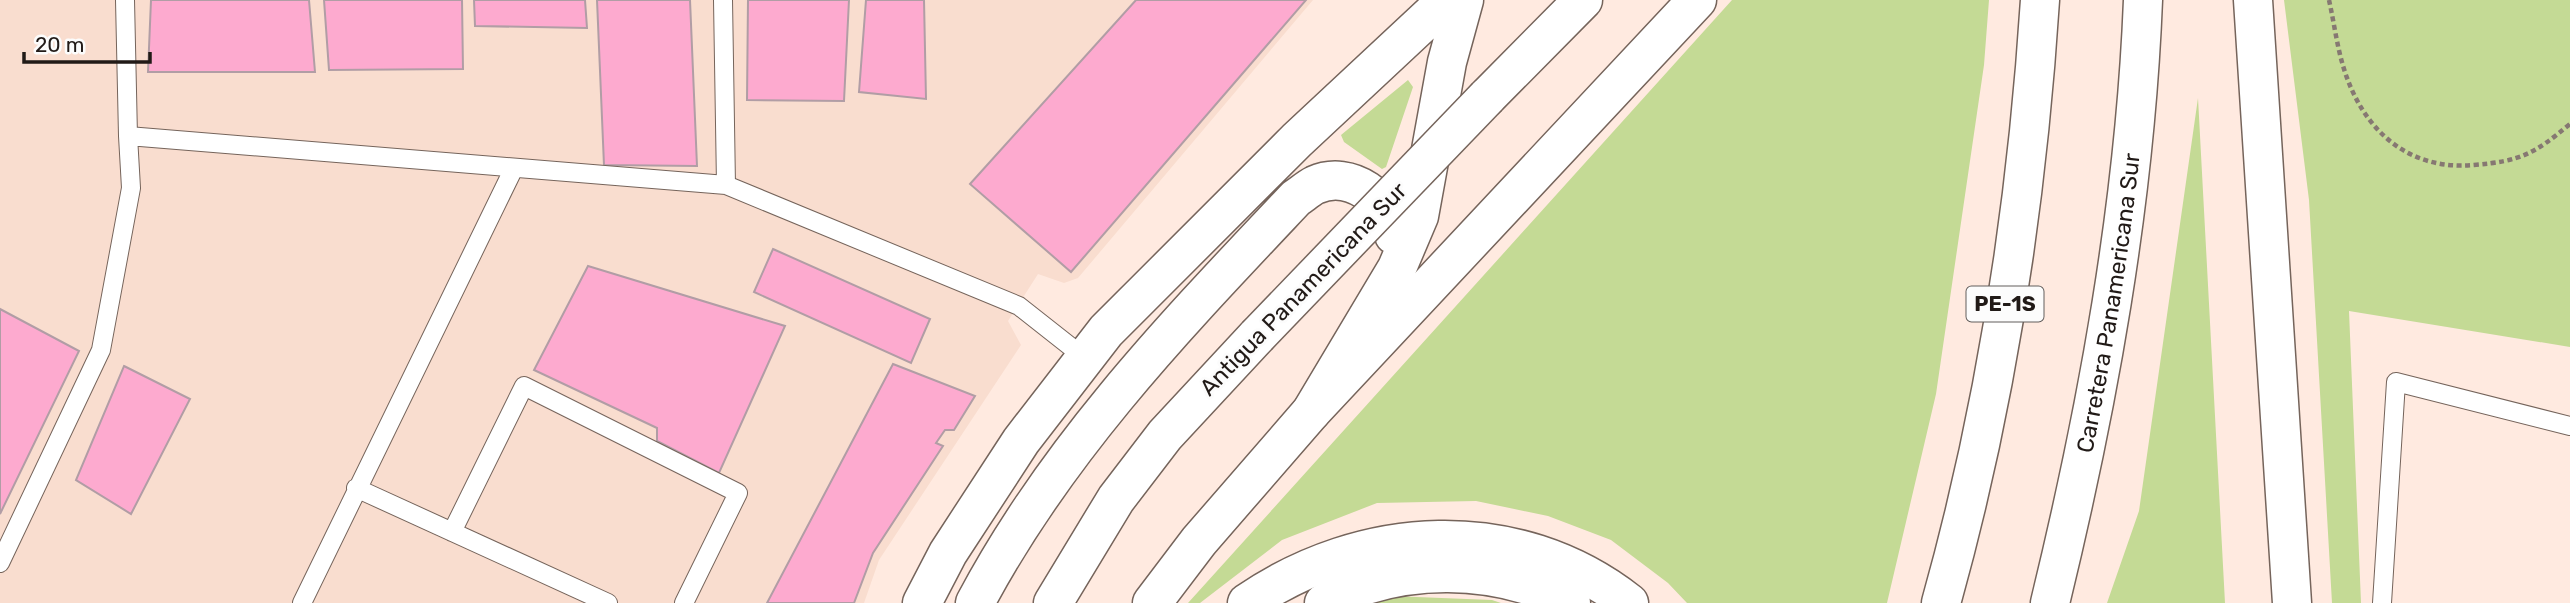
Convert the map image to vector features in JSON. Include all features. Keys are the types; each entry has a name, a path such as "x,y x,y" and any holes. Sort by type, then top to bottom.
{"main road":[{"path":"922,603 948,553 1020,441 1106,331 1287,150 1447,0"},
{"path":"1311,412 1397,268 1419,216 1447,62 1464,0"},
{"name":"Antigua Panamericana Sur","path":"1053,603 1116,499 1157,445 1258,336 1583,0"},
{"path":"1152,603 1199,541 1311,412 1697,0"},
{"name":"PE-1S","path":"1941,603 1981,442 1999,341 2026,156 2040,0"},
{"name":"Carretera Panamericana Sur","path":"2050,603 2074,503 2111,303 2137,97 2143,0"},
{"path":"2253,0 2292,603"},
{"path":"975,603 1025,516 1090,425 1154,349 1296,198 1316,184 1339,181 1371,192 1394,225 1397,268"},
{"path":"1247,603 1309,568 1346,554 1385,544 1465,539 1506,544 1547,556 1586,575 1629,603"},
{"path":"1324,603 1369,586 1438,573 1471,573 1511,579 1571,603"}],"lane":[{"path":"0,563 101,350 131,188 125,0"},
{"path":"723,0 726,185"},
{"path":"128,136 726,185 1019,306 1085,358"},
{"path":"302,603 514,168"},
{"path":"2382,603 2396,382 2570,426"},
{"path":"452,532 524,386 738,493 684,603"},
{"path":"356,488 608,603"}],"path":[{"path":"2329,0 2344,69 2364,111 2387,141 2423,162 2462,166 2512,162 2542,148 2570,124"}],"shaded area":[{"path":"0,0 1313,0 1078,278 1064,283 1038,274 1008,321 1021,345 879,560 864,603 0,603"}],"green space":[{"path":"1732,0 1989,0 1984,65 1936,394 1887,603 1687,603 1668,583 1611,540 1548,516 1476,501 1377,503 1282,540 1200,603 1188,603"},
{"path":"2284,0 2570,0 2570,347 2349,311 2361,603 2332,603 2309,200"},
{"path":"1408,80 1413,87 1386,167 1382,169 1344,142 1341,135"},
{"path":"2198,98 2225,603 2107,603 2139,511"},
{"path":"1391,596 1492,600 1501,603 1374,603"}],"building":[{"path":"151,0 309,0 315,72 148,72"},
{"path":"324,0 462,0 463,69 329,70"},
{"path":"474,0 585,0 587,28 475,26"},
{"path":"597,0 690,0 697,166 604,165"},
{"path":"748,0 849,0 844,101 747,100"},
{"path":"866,0 924,0 926,99 859,92"},
{"path":"1136,0 1306,0 1071,272 970,184"},
{"path":"773,249 930,319 911,363 754,292"},
{"path":"588,266 785,326 719,473 657,441 657,428 534,370"},
{"path":"0,309 79,351 0,514"},
{"path":"893,364 975,396 954,430 945,430 936,443 943,446 873,553 854,603 767,603"},
{"path":"124,366 190,399 131,514 76,480"}]}
